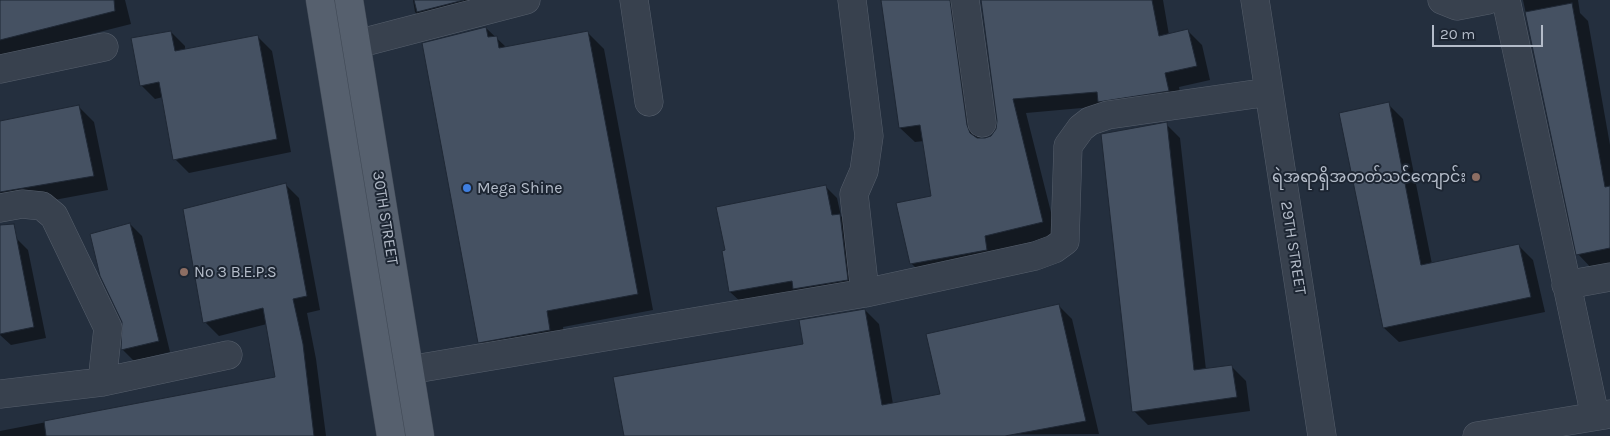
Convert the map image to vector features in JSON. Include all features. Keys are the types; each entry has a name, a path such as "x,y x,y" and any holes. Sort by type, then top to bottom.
{"main road":[{"name":"30TH STREET","path":"320,0 391,436"},
{"name":"30TH STREET","path":"349,0 420,436"}],"street":[{"path":"357,44 526,0"},
{"path":"634,0 649,102"},
{"path":"852,0 870,136 864,171 854,194 865,292"},
{"path":"965,0 982,123"},
{"name":"29TH STREET","path":"1255,0 1322,436"},
{"path":"1442,0 1457,6 1488,0"},
{"path":"1477,436 1602,415 1566,285 1506,0"},
{"path":"0,69 104,47"},
{"path":"409,370 865,292 1035,256 1054,249 1065,241 1068,146 1081,128 1090,121 1108,115 1269,92"},
{"path":"0,208 22,204 42,206 54,216 108,328 102,382"},
{"path":"1566,285 1610,277"},
{"path":"0,394 102,382 228,355"}],"building":[{"path":"0,0 114,0 115,11 0,40"},
{"path":"414,0 464,0 417,12"},
{"path":"881,0 950,0 967,125 970,133 977,138 991,136 996,129 997,121 981,0 1152,0 1159,36 1188,29 1197,66 1165,73 1169,91 1098,102 1097,92 1013,99 1043,222 985,236 987,250 910,264 896,203 931,196 920,125 899,128"},
{"path":"1572,3 1605,187 1610,186 1610,248 1576,255 1525,12"},
{"path":"486,27 488,37 497,36 499,48 588,31 638,294 547,311 550,330 478,343 422,43"},
{"path":"171,31 175,51 258,35 277,139 173,160 159,82 140,86 131,38"},
{"path":"1389,102 1421,265 1519,244 1531,297 1383,328 1339,113"},
{"path":"79,105 94,176 0,192 0,121"},
{"path":"1167,122 1194,370 1232,365 1237,397 1132,412 1101,134"},
{"path":"286,183 307,296 293,299 303,344 314,436 46,436 44,421 275,377 263,308 203,323 183,209"},
{"path":"826,185 832,215 840,214 848,280 793,289 792,281 729,292 722,251 725,250 716,207"},
{"path":"130,223 159,341 121,350 122,322 100,276 90,234"},
{"path":"14,224 34,327 0,334 0,225"},
{"path":"1059,304 1086,421 1005,436 624,436 613,377 803,344 799,320 865,309 882,405 940,394 926,334"}],"place":[{"name":"ရဲအရာရှိအတတ်သင်ကျောင်း","path":"1476,177"},
{"name":"Mega Shine","path":"467,188"},
{"name":"No 3 B.E.P.S","path":"184,272"}]}
